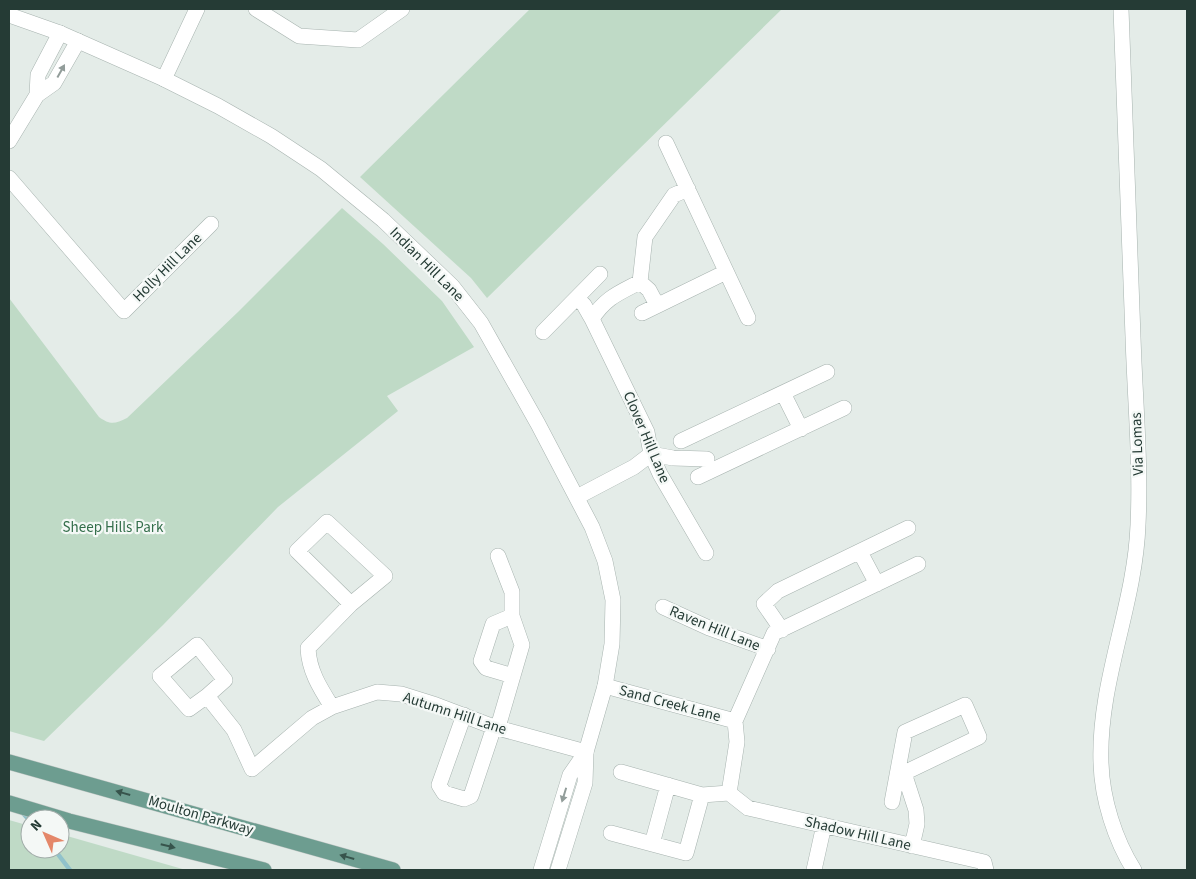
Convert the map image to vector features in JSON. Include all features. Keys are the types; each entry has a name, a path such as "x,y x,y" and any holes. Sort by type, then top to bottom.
{"main road":[{"name":"Moulton Parkway","path":"9,762 393,870"},
{"path":"9,802 70,820 264,870"}],"street":[{"name":"Indian Hill Lane","path":"20,9 45,27"},
{"path":"164,79 197,9"},
{"path":"256,9 299,36 358,40 402,9"},
{"name":"Via Lomas","path":"1121,9 1139,512 1134,565 1103,717 1101,766 1107,804 1116,833 1134,870"},
{"name":"Indian Hill Lane","path":"9,15 60,33 164,79 248,123 321,169 383,220 452,286 481,323 592,527 606,561 613,600 612,644 605,686 586,752 585,783 558,870"},
{"path":"37,95 38,75 60,33"},
{"path":"9,141 37,95 54,84 78,41"},
{"path":"666,143 748,318"},
{"name":"Holly Hill Lane","path":"9,178 124,311 211,224"},
{"path":"640,282 645,237 674,195 688,189"},
{"path":"642,313 726,272"},
{"path":"543,332 600,274"},
{"path":"640,282 649,290 657,306"},
{"path":"592,319 598,308 610,297 640,282"},
{"name":"Clover Hill Lane","path":"577,298 584,305 592,319 647,432 651,454 660,474 706,553"},
{"path":"681,441 827,372"},
{"path":"783,393 801,429"},
{"path":"698,477 709,465 801,429 844,408"},
{"path":"701,431 709,465"},
{"path":"577,497 634,467 651,454 709,465"},
{"path":"332,707 321,690 309,663 308,648 351,604 385,576 327,522 297,551 351,604"},
{"path":"782,630 764,604 778,591 908,528"},
{"path":"860,552 877,584"},
{"path":"464,715 439,785 444,793 464,799 471,796 496,727 522,645 512,616 512,592 498,556"},
{"path":"621,772 702,795 729,793 737,742 735,721 774,633 918,564"},
{"name":"Raven Hill Lane","path":"663,607 709,628 768,649"},
{"path":"512,616 493,624 481,661 486,668 513,676"},
{"name":"Sand Creek Lane","path":"605,686 735,721"},
{"name":"Autumn Hill Lane","path":"207,696 234,730 252,769 312,718 332,707 377,692 401,694 496,727 586,752"},
{"path":"892,802 901,773 905,732 965,705 979,737 901,773"},
{"name":"Indian Hill Lane","path":"541,870 570,775 586,752"},
{"path":"901,773 916,810 917,824 912,846"},
{"path":"652,844 668,785"},
{"name":"Shadow Hill Lane","path":"729,793 748,808 984,862 986,870"},
{"path":"612,833 686,853 702,795"},
{"path":"818,870 824,825"}],"green space":[{"path":"530,9 782,9 487,298 471,278 360,177"},
{"name":"Sheep Hills Park","path":"342,208 383,244 442,301 474,347 387,396 398,411 278,507 163,625 44,741 9,731 9,298 99,417 106,421 116,422 127,418 238,312"},
{"path":"9,820 20,823 20,859 70,859 70,837 186,870 9,870"}],"waterway":[{"path":"62,859 70,870"}]}
